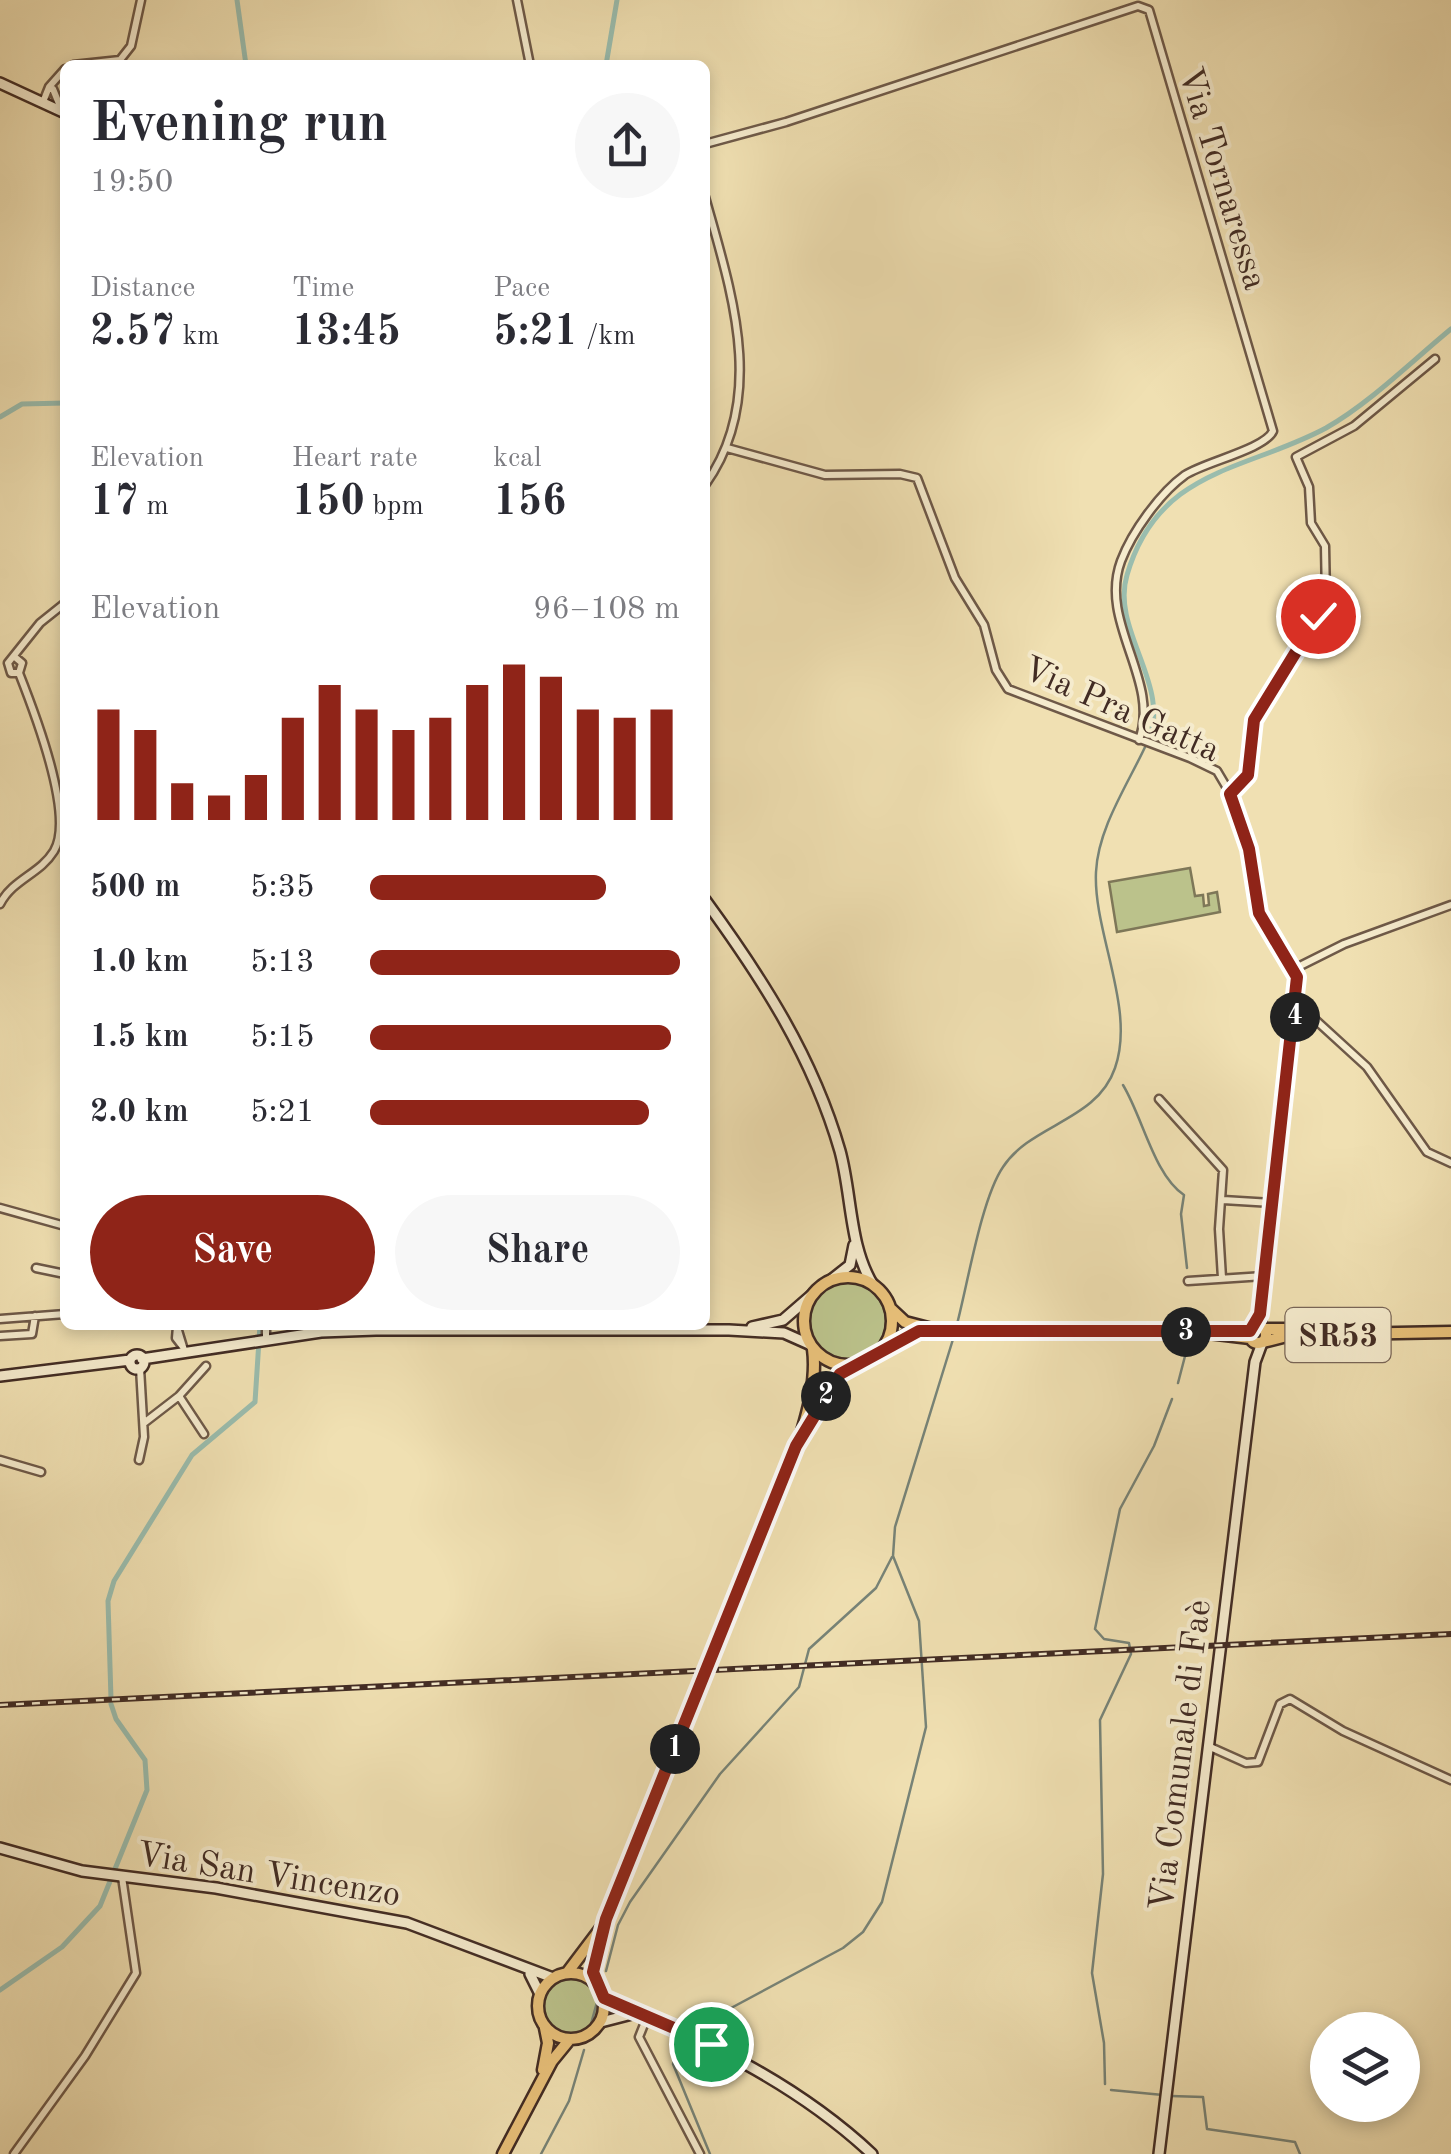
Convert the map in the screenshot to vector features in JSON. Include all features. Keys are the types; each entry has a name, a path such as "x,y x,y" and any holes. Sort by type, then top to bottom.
{"main road":[{"path":"537,2090 548,2043 538,2016 540,1994 553,1978 568,1973 584,1956 606,1919 796,1446 812,1384 812,1347 804,1318 813,1294 832,1280 854,1278 873,1285"},
{"name":"SR53","path":"873,1285 905,1322 936,1330 1257,1335 1451,1332"},
{"path":"882,1348 892,1323 890,1308"},
{"name":"SR53","path":"854,1365 906,1335 936,1330"},
{"path":"812,1347 834,1363 854,1365"},
{"path":"796,1446 834,1380 854,1365"},
{"path":"544,2026 570,2039 586,2036 600,2022 604,1998 594,1981 606,1919"},
{"path":"568,1973 594,1981"},
{"path":"504,2154 537,2090 570,2039"}],"street":[{"path":"120,60 131,46 141,0"},
{"path":"516,0 529,60"},
{"name":"Via Tornaressa","path":"710,143 786,122 1138,6 1149,10 1272,431 1261,443 1182,478 1162,498 1121,559 1116,579 1118,617 1146,708 1140,740"},
{"path":"43,102 60,74"},
{"path":"0,83 60,111"},
{"path":"26,94 51,88"},
{"path":"51,88 60,105"},
{"path":"710,216 741,335 727,448 710,477"},
{"name":"Via Pra Gatta","path":"1230,794 1248,775 1254,720 1295,660 1326,598 1326,546 1311,523 1310,487 1296,457 1354,426 1435,358"},
{"name":"Via Pra Gatta","path":"727,448 825,475 900,474 917,478 955,578 984,625 1000,680 1018,695 1217,771 1230,794 1249,849 1259,913 1294,970 1297,1002 1257,1335"},
{"path":"20,673 11,673 4,666 16,658 40,624 60,607"},
{"path":"16,658 23,666 20,673 60,815"},
{"path":"0,904 16,882 49,859 60,833"},
{"path":"1294,970 1360,937 1451,905"},
{"path":"710,907 782,1012 808,1063 839,1148 862,1265 873,1285"},
{"path":"1297,1002 1368,1067 1427,1152 1451,1163"},
{"path":"1159,1099 1221,1164 1222,1278"},
{"path":"1223,1200 1273,1203"},
{"path":"0,1208 60,1225"},
{"path":"832,1280 853,1260 855,1232"},
{"path":"36,1268 60,1273"},
{"path":"1188,1281 1264,1276"},
{"path":"729,1330 783,1320 813,1294"},
{"path":"0,1319 60,1314"},
{"path":"0,1336 32,1334 35,1316"},
{"path":"177,1330 176,1338 184,1348"},
{"path":"266,1330 266,1340"},
{"path":"141,1363 184,1348 376,1330 729,1330 784,1333 812,1347"},
{"name":"Via Comunale di Faè","path":"1159,2154 1257,1335"},
{"path":"0,1376 130,1360 135,1356 141,1363 144,1423 139,1460"},
{"path":"144,1423 179,1396 206,1366"},
{"path":"179,1396 204,1434"},
{"path":"0,1460 41,1472"},
{"path":"1208,1746 1242,1762 1258,1762 1280,1704 1290,1699 1343,1731 1451,1780"},
{"name":"Via San Vincenzo","path":"0,1848 116,1876 216,1888 407,1923 553,1978"},
{"path":"14,2154 85,2056 136,1973 116,1876"},
{"path":"524,1969 536,1980 540,1994"},
{"path":"604,1998 691,2035 780,2083 872,2154"},
{"path":"600,2022 624,2013 644,2016"},
{"path":"644,2016 639,2037 700,2154"}],"green space":[{"path":"1190,868 1195,896 1203,895 1204,906 1209,905 1208,894 1217,892 1220,912 1117,932 1109,882"},
{"path":"839,1282 855,1282 880,1299 886,1321 880,1343 869,1354 855,1360 839,1360 814,1343 808,1329 808,1313 825,1288"},
{"path":"571,1975 593,1984 602,2006 593,2028 571,2037 549,2028 540,2006 549,1984"}],"waterway":[{"path":"237,0 245,60"},
{"path":"607,60 617,0"},
{"path":"1147,743 1153,701 1124,596 1127,575 1141,540 1160,513 1182,493 1208,478 1296,442 1342,418 1451,329"},
{"path":"0,417 22,404 60,403"},
{"path":"956,1328 981,1221 1003,1167 1030,1141 1094,1100 1115,1068 1120,1021 1096,872 1108,823 1146,745"},
{"path":"1123,1085 1157,1160 1184,1195 1181,1214 1187,1268"},
{"path":"111,1699 108,1601 114,1581 192,1455 255,1402 260,1330"},
{"path":"690,2030 843,1948 863,1932 882,1902 926,1727 919,1621 893,1556 895,1527 954,1336"},
{"path":"1178,1383 1190,1337"},
{"path":"1105,2084 1104,2043 1092,1973 1103,1874 1100,1720 1131,1654 1129,1643 1104,1639 1095,1629 1120,1509 1154,1446 1172,1399"},
{"path":"606,1971 618,1925 630,1902 720,1774 799,1687 809,1649 876,1588 892,1557"},
{"path":"0,1990 62,1947 100,1906 147,1790 145,1760 116,1719 111,1704"},
{"path":"591,2024 597,2002"},
{"path":"684,2035 673,2064 710,2154"},
{"path":"541,2154 569,2101 584,2050"},
{"path":"1111,2090 1163,2095"},
{"path":"1171,2096 1203,2097 1207,2129 1295,2142 1300,2154"}],"railway":[{"path":"0,1705 1451,1634"}],"route":[{"path":"711,2044 604,1998 593,1972 606,1919 796,1446 834,1380 882,1348 919,1331 1250,1331 1260,1314 1297,977 1259,913 1246,834 1230,794 1248,775 1254,720 1295,660 1318,616"}]}
